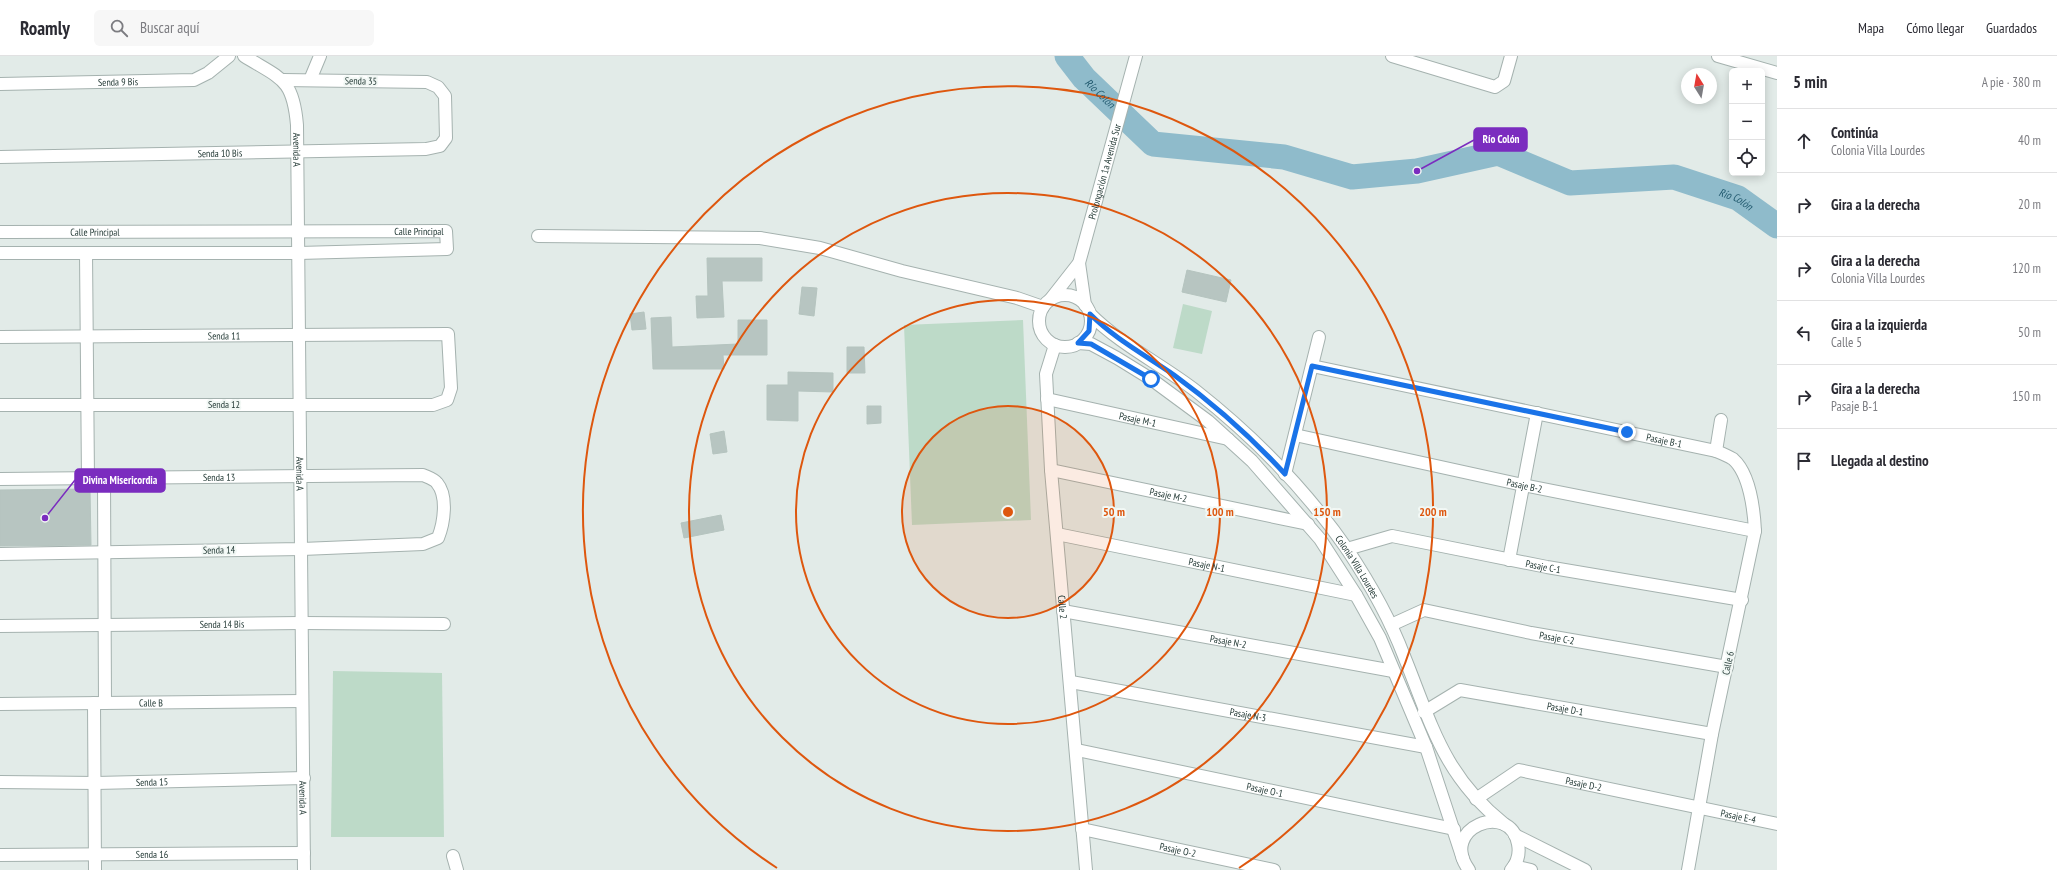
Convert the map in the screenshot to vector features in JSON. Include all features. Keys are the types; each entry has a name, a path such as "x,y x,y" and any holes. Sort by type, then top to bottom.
{"street":[{"name":"Senda 9 Bis","path":"0,84 194,80 208,74 222,64 229,56"},
{"path":"244,56 283,80"},
{"path":"310,80 320,56"},
{"name":"Prolongación 1a Avenida Sur","path":"1046,303 1079,263 1136,56"},
{"path":"1392,56 1495,87 1504,81 1511,56"},
{"path":"1718,56 1777,73"},
{"name":"Senda 35","path":"283,80 427,82 438,87 444,96 446,138 440,146"},
{"name":"Avenida A","path":"283,80 291,91 295,104 297,150 301,336 300,404 302,476 304,870"},
{"name":"Senda 10 Bis","path":"0,157 297,150 426,149 440,146"},
{"name":"Calle Principal","path":"0,232 446,231 447,249 299,253 0,253"},
{"path":"538,236 760,238 820,248 902,271 1017,298 1046,303"},
{"path":"86,253 85,337 88,479"},
{"name":"Prolongación 1a Avenida Sur","path":"1079,263 1087,310"},
{"path":"1059,296 1068,296 1078,299 1087,310 1089,331 1078,343 1071,346 1055,345 1048,341 1042,333 1039,325 1039,315 1046,303 1059,296"},
{"name":"Colonia Villa Lourdes","path":"1087,310 1106,330 1196,391 1262,449 1304,495 1347,549 1391,625 1404,655 1424,712 1447,759 1476,799 1515,835 1585,870"},
{"name":"Senda 11","path":"0,337 448,334 451,388 447,400"},
{"path":"1285,474 1319,336"},
{"name":"Colonia Villa Lourdes","path":"1078,343 1091,344 1144,374 1189,405 1257,466 1308,524 1335,561 1380,638 1426,747 1463,859 1469,870"},
{"name":"Calle 2","path":"1055,345 1046,374 1051,470 1063,610 1071,682 1086,870"},
{"name":"Pasaje B-1","path":"1312,366 1716,451 1733,460"},
{"name":"Pasaje M-1","path":"1047,399 1229,440"},
{"name":"Senda 12","path":"0,405 433,405 447,400"},
{"path":"1509,560 1537,413"},
{"path":"1716,451 1721,420"},
{"name":"Pasaje B-2","path":"1295,435 1523,485 1755,531"},
{"name":"Calle 6","path":"1688,870 1712,734 1742,600 1755,531 1754,511 1749,492 1742,473 1733,460"},
{"name":"Pasaje M-2","path":"1051,470 1308,524"},
{"name":"Senda 13","path":"0,479 423,475 436,481 443,493 442,526 438,538"},
{"path":"95,870 96,783 104,624 104,479"},
{"name":"Pasaje N-1","path":"1057,534 1356,595"},
{"name":"Pasaje C-1","path":"1347,549 1392,536 1509,560 1742,600"},
{"name":"Senda 14","path":"0,554 302,549 424,544 438,538"},
{"name":"Pasaje N-2","path":"1063,610 1393,671"},
{"name":"Pasaje C-2","path":"1391,625 1424,610 1531,633 1727,667"},
{"name":"Senda 14 Bis","path":"0,626 302,623 444,624"},
{"name":"Pasaje N-3","path":"1071,682 1426,747"},
{"name":"Pasaje D-1","path":"1424,712 1460,690 1712,734"},
{"name":"Calle B","path":"0,704 302,701"},
{"name":"Pasaje O-1","path":"1076,750 1454,829"},
{"name":"Pasaje D-2","path":"1476,799 1520,770 1700,808"},
{"name":"Senda 15","path":"0,782 96,783 304,778"},
{"name":"Pasaje E-4","path":"1700,808 1777,824"},
{"path":"1463,859 1461,849 1463,839 1468,831 1476,825 1486,822 1504,824"},
{"name":"Pasaje O-2","path":"1082,829 1274,870"},
{"path":"1515,835 1519,851 1513,868 1531,870"},
{"name":"Senda 16","path":"0,855 304,853"},
{"path":"453,856 457,870"}],"green space":[{"path":"1183,304 1212,311 1202,354 1173,348"},
{"path":"1023,320 1031,520 912,525 904,325"},
{"path":"333,671 442,673 444,837 331,837"}],"building":[{"path":"707,258 762,258 762,281 722,281 724,317 697,318 696,296 708,296"},
{"path":"1187,270 1231,280 1226,302 1182,292"},
{"path":"802,287 817,288 814,316 799,314"},
{"path":"644,312 646,329 632,330 630,314"},
{"path":"671,317 672,347 738,344 738,320 767,320 767,355 723,355 724,369 653,369 651,318"},
{"path":"847,347 864,347 865,373 847,373"},
{"path":"788,372 833,373 833,392 798,391 798,421 767,420 767,385 788,385"},
{"path":"867,406 881,406 881,423 867,424"},
{"path":"724,431 727,452 713,454 710,434"},
{"path":"90,489 91,545 0,546 0,490"},
{"path":"721,515 724,530 684,538 681,523"}],"waterway":[{"name":"Río Colón","path":"1067,56 1084,78 1153,144 1284,157 1352,177 1417,171 1498,153 1570,183 1674,177 1738,198 1777,226"}],"place":[{"name":"Río Colón","path":"1417,171"},
{"name":"Divina Misericordia","path":"45,518"}],"route":[{"path":"1151,379 1091,344 1078,343 1085,338 1089,331 1091,322 1090,314 1106,330 1196,391 1262,449 1285,474 1312,366 1627,432"}]}
